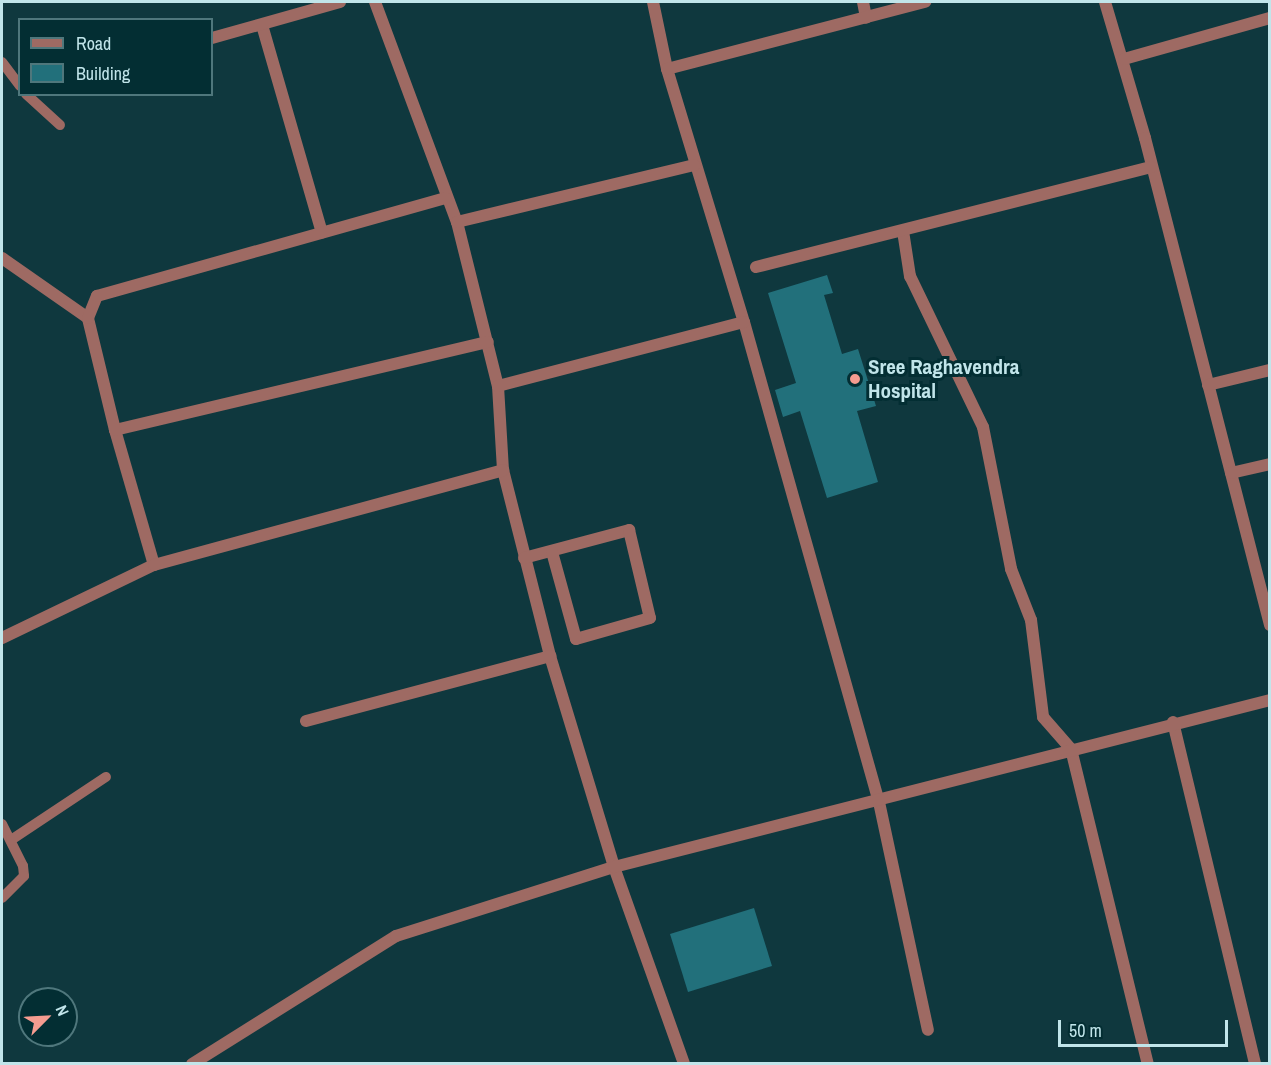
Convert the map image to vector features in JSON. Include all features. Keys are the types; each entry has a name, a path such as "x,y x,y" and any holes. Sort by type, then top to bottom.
{"street":[{"path":"213,38 340,2"},
{"path":"375,2 446,198 457,222 498,386 503,470 550,656 614,867 684,1064"},
{"path":"652,2 667,69 694,165 744,322 879,801 928,1030"},
{"path":"863,2 866,18"},
{"path":"667,69 925,2"},
{"path":"1105,2 1124,59 1269,625"},
{"path":"1124,59 1269,18"},
{"path":"262,25 322,233"},
{"path":"457,222 694,165"},
{"path":"756,267 1152,167"},
{"path":"154,566 114,430 88,318 97,296 446,198"},
{"path":"903,231 910,276 983,427 1011,568 1031,620 1043,717 1071,749 1148,1064"},
{"path":"2,258 88,318"},
{"path":"498,386 744,322"},
{"path":"114,430 488,342"},
{"path":"1208,385 1269,370"},
{"path":"1231,473 1269,464"},
{"path":"2,638 154,566 503,470"},
{"path":"524,558 629,530 650,618 576,639 552,552"},
{"path":"306,721 550,656"},
{"path":"192,1064 396,936 614,867 879,801 1173,722 1269,700"},
{"path":"1173,722 1254,1064"}],"lane":[{"path":"2,62 18,83"},
{"path":"28,96 60,125"},
{"path":"11,840 106,777"},
{"path":"2,824 11,840 24,876 2,898"}],"building":[{"path":"827,275 833,293 824,295 842,354 858,349 876,406 857,411 878,482 827,498 800,411 783,417 775,390 796,383 768,293"},
{"path":"754,908 772,966 688,992 670,934"}],"place":[{"name":"Sree Raghavendra Hospital","path":"855,379"}]}
